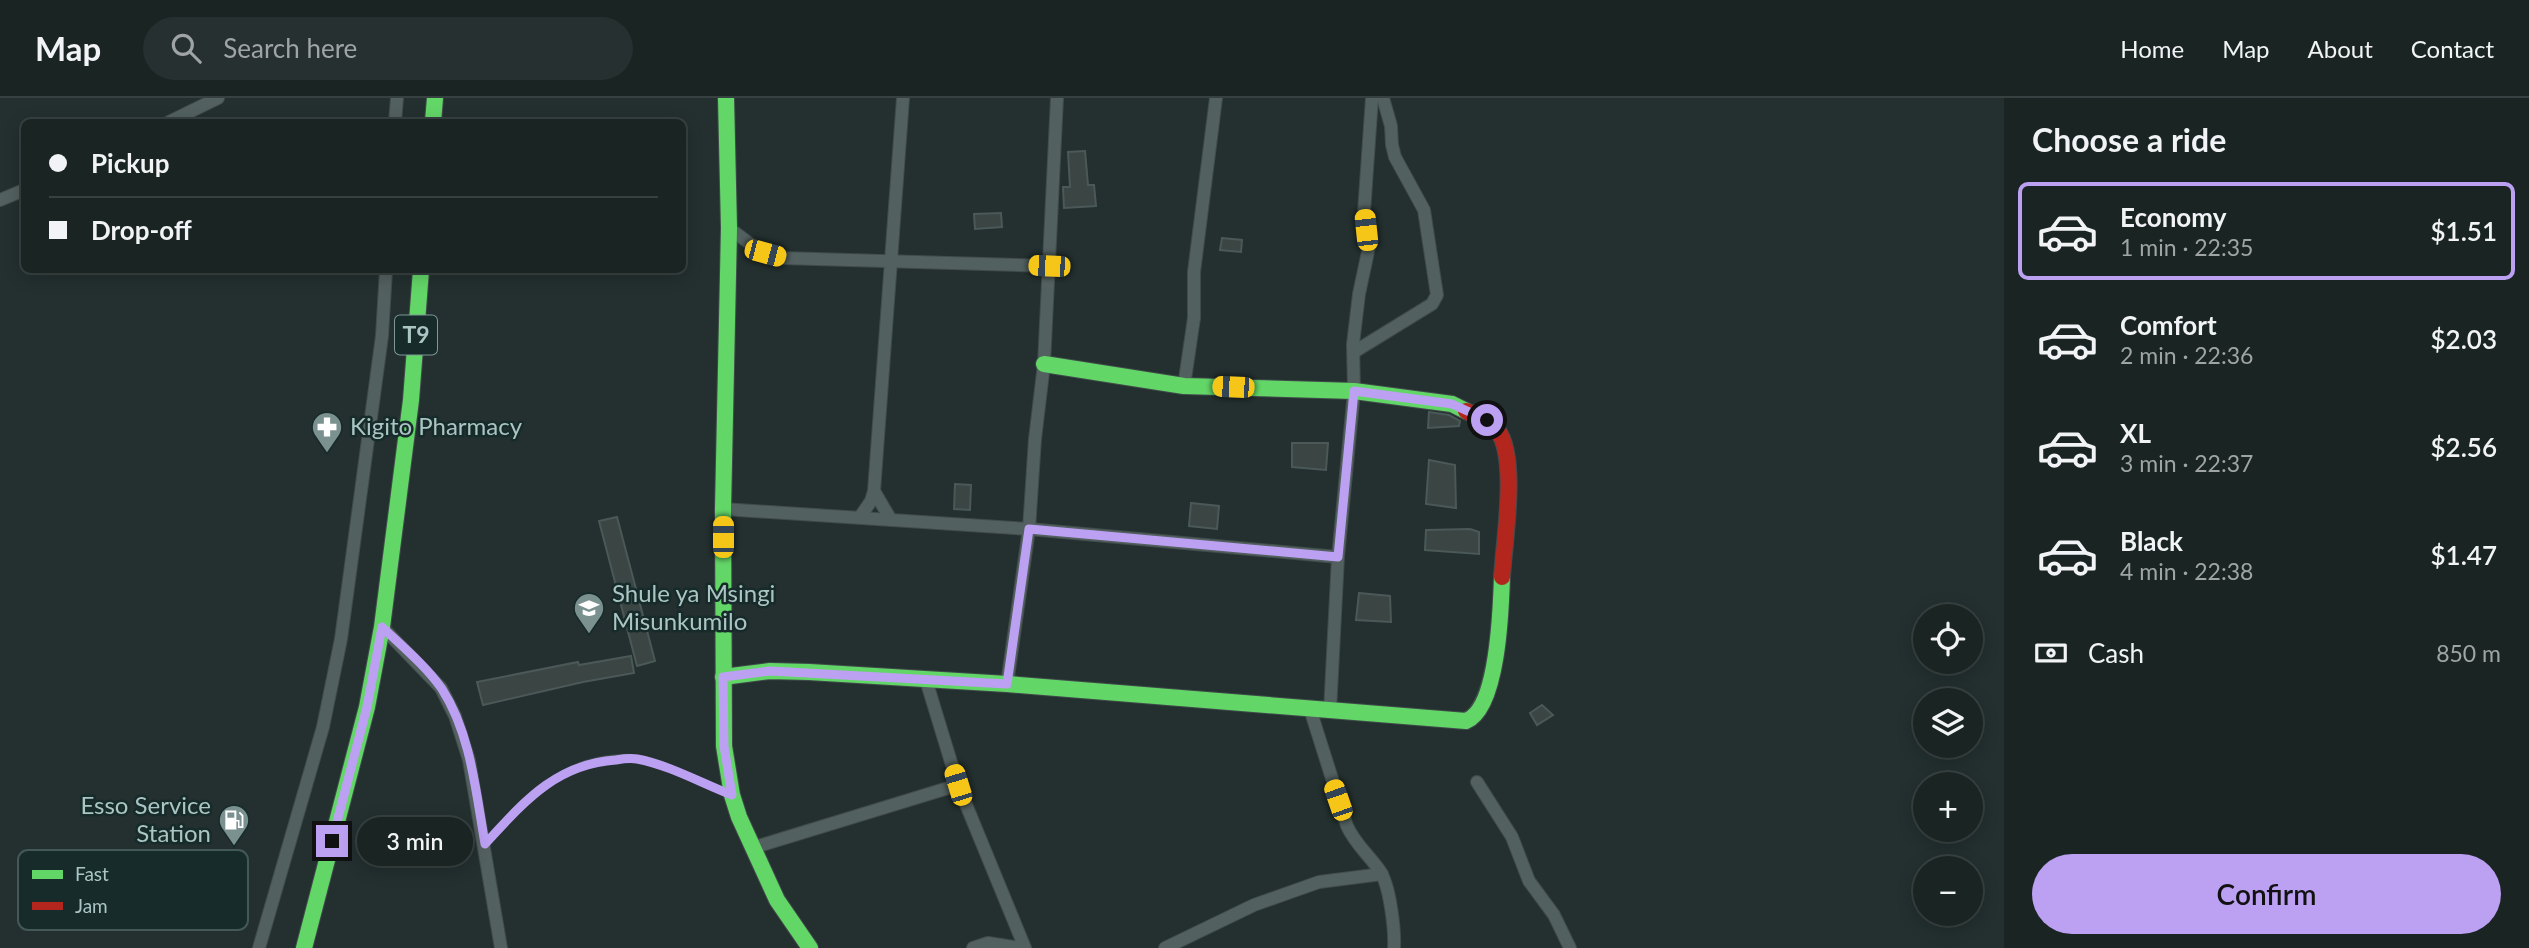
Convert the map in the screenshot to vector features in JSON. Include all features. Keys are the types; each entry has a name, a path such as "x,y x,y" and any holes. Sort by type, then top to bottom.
{"main road":[{"path":"433,119 435,98"},
{"path":"726,98 729,228 723,509 724,746 732,795 752,848 777,900 810,948"},
{"name":"T9","path":"304,948 367,707 382,627 411,400 421,273"},
{"path":"723,677 770,671 1007,684 1466,721 1476,717 1486,697 1494,653 1502,579 1508,475 1501,433 1487,420 1452,404 1354,391 1184,386 1044,364"}],"street":[{"path":"175,119 218,98"},
{"path":"395,119 397,98"},
{"path":"860,517 874,491 903,98"},
{"path":"1007,684 1029,529 1035,439 1044,364 1057,98"},
{"path":"1184,386 1194,318 1194,272 1216,98"},
{"path":"1330,711 1338,557 1354,391 1354,352 1359,294 1369,247 1364,212 1372,98"},
{"path":"1354,352 1432,304 1437,295 1424,210 1395,157 1391,126 1383,98"},
{"path":"0,200 21,191"},
{"path":"729,228 757,249 782,258 1049,266"},
{"path":"259,948 323,727 341,639 382,336 386,273"},
{"path":"874,491 891,520"},
{"path":"723,509 1029,529 1338,557"},
{"path":"382,627 441,688 455,716 469,760 501,948"},
{"path":"926,680 958,785 1023,948 988,943 972,948"},
{"path":"1310,709 1353,841 1382,874 1392,914 1394,948"},
{"path":"1477,782 1512,837 1529,881 1554,915 1570,948"},
{"path":"752,848 958,785"},
{"path":"1164,948 1254,905 1319,882 1382,874"}],"lane":[{"path":"485,844 526,800 544,785 573,769 600,761 635,758 660,765 732,795"}],"building":[{"path":"1085,151 1088,185 1094,185 1096,206 1064,208 1063,187 1070,187 1068,152"},
{"path":"1001,213 1002,227 975,229 974,214"},
{"path":"1222,238 1242,240 1241,252 1220,250"},
{"path":"1429,412 1449,415 1460,421 1459,426 1428,428"},
{"path":"1292,443 1328,443 1326,470 1292,467"},
{"path":"1429,460 1455,465 1456,508 1426,504"},
{"path":"955,484 971,485 970,510 954,509"},
{"path":"1191,503 1219,506 1217,529 1189,526"},
{"path":"617,517 655,661 637,666 599,521"},
{"path":"1470,529 1479,532 1479,554 1425,550 1426,530"},
{"path":"1359,593 1390,596 1391,622 1356,620"},
{"path":"631,656 634,673 483,705 477,682 578,662 579,665"},
{"path":"1542,705 1553,715 1537,725 1530,713"}],"traffic: fast":[{"path":"433,119 435,98"},
{"path":"726,98 729,228 723,509 724,746 732,795 739,817 777,900 810,948"},
{"path":"304,948 367,707 382,627 411,400 421,273"},
{"path":"1044,364 1184,386 1354,391 1452,404 1466,411"},
{"path":"723,677 770,671 809,672 1007,684 1466,721 1477,713 1491,678 1499,633 1502,577"}],"traffic: jam":[{"path":"1466,411 1492,424 1504,444 1509,480 1502,577"}],"place":[{"name":"Kigito Pharmacy","path":"327,454"},
{"name":"Shule ya Msingi Misunkumilo","path":"589,635"},
{"name":"Esso Service Station","path":"234,847"}],"route":[{"path":"332,841 367,707 382,627 441,688 455,716 469,760 485,844 526,800 544,785 573,769 600,761 635,758 660,765 732,795 724,746 723,677 770,671 1007,684 1029,529 1338,557 1354,391 1452,404 1487,420"}]}
